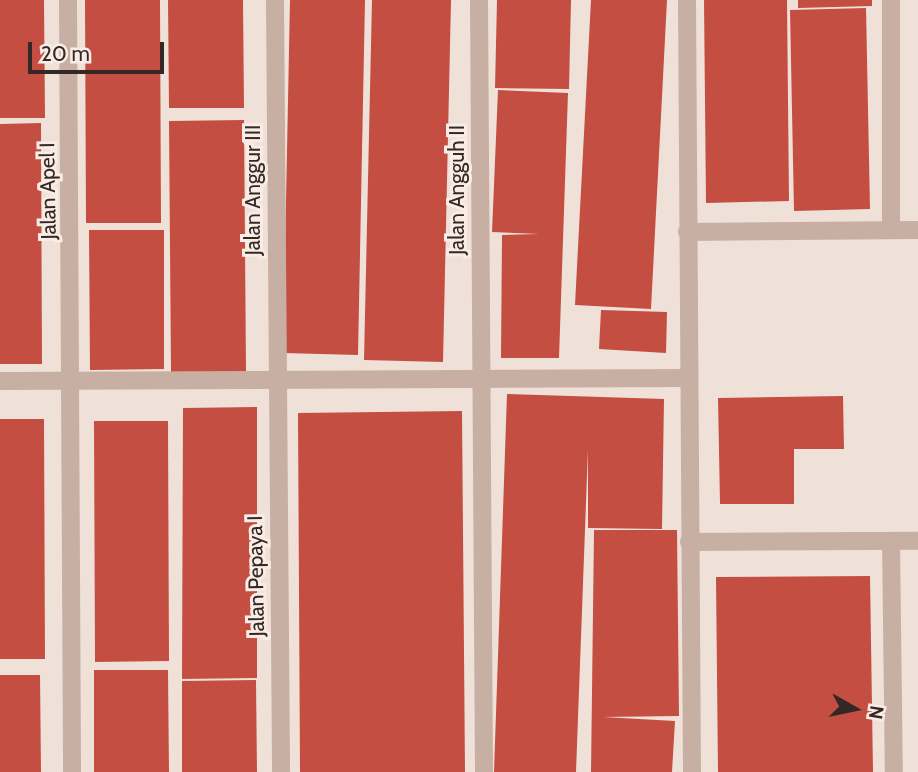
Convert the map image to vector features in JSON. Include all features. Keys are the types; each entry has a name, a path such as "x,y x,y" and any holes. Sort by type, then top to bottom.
{"street":[{"name":"Jalan Apel I","path":"68,0 73,381 72,772"},
{"name":"Jalan Anggur III","path":"275,0 277,380"},
{"name":"Jalan Angguh II","path":"480,0 484,772"},
{"path":"687,0 692,772"},
{"path":"891,0 891,230"},
{"path":"687,232 918,230"},
{"path":"0,381 689,378"},
{"name":"Jalan Pepaya I","path":"277,380 281,772"},
{"path":"891,541 894,772"},
{"path":"689,542 918,541"}],"building":[{"path":"0,0 44,0 45,118 0,118"},
{"path":"85,0 160,0 161,223 86,223"},
{"path":"168,0 243,0 244,108 169,108"},
{"path":"290,0 365,0 358,355 283,353"},
{"path":"372,0 451,0 443,362 364,360"},
{"path":"497,0 571,0 569,89 495,88"},
{"path":"591,0 667,0 651,309 575,305"},
{"path":"704,0 787,0 789,201 706,203"},
{"path":"798,0 872,0 872,6 798,8"},
{"path":"866,8 870,209 794,211 790,10"},
{"path":"498,90 568,93 559,358 501,358 502,235 539,234 492,232"},
{"path":"244,120 246,372 171,372 169,121"},
{"path":"41,123 42,364 0,364 0,124"},
{"path":"89,230 164,230 164,369 90,370"},
{"path":"601,310 667,312 666,353 599,349"},
{"path":"507,394 664,399 662,529 588,528 588,449 576,772 494,772"},
{"path":"843,396 844,449 794,449 794,504 720,504 718,398"},
{"path":"257,407 257,678 182,679 183,408"},
{"path":"462,411 465,772 300,772 298,413"},
{"path":"0,419 44,419 45,659 0,659"},
{"path":"94,421 168,421 169,661 95,662"},
{"path":"594,530 677,530 679,716 603,717 675,721 672,772 591,772"},
{"path":"870,576 873,772 718,772 716,577"},
{"path":"94,670 168,670 169,772 94,772"},
{"path":"0,675 40,675 41,772 0,772"},
{"path":"256,680 257,772 182,772 182,681"}]}
